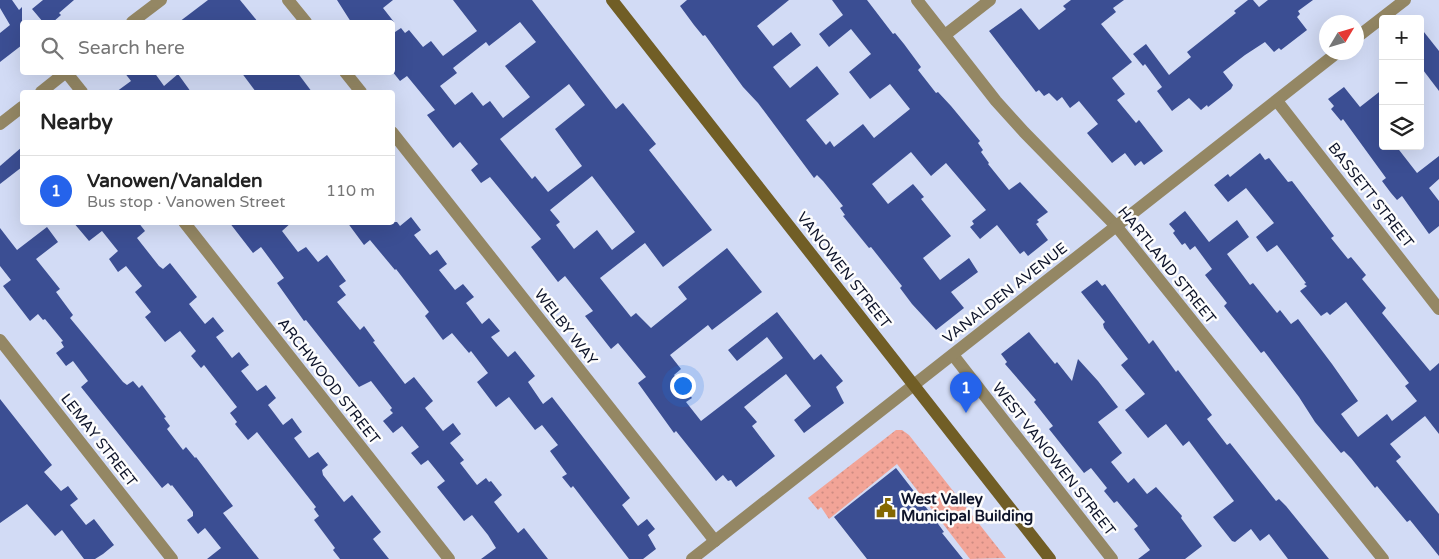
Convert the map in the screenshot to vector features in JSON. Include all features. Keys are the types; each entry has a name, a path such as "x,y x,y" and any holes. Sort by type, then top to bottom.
{"main road":[{"name":"VANOWEN STREET","path":"612,0 1050,559"}],"street":[{"path":"135,20 161,0"},
{"path":"288,0 304,20"},
{"name":"HARTLAND STREET","path":"917,0 1018,126 1117,226 1383,559"},
{"path":"945,35 990,0"},
{"path":"1364,32 1405,0"},
{"name":"VANALDEN AVENUE","path":"692,559 1328,60"},
{"path":"44,90 62,75"},
{"path":"68,75 80,90"},
{"path":"348,75 360,90"},
{"name":"BASSETT STREET","path":"1277,101 1439,309"},
{"path":"0,124 20,109"},
{"name":"WELBY WAY","path":"395,136 715,541"},
{"name":"ARCHWOOD STREET","path":"186,225 449,559"},
{"name":"LEMAY STREET","path":"0,340 172,559"},
{"name":"WEST VANOWEN STREET","path":"953,356 1112,559"}],"shaded area":[{"path":"896,430 902,430 909,435 1006,558 970,559 897,464 829,519 821,507 818,510 808,498"}],"building":[{"path":"0,0 12,0 19,10 22,7 20,47 0,62 0,33 10,25 0,8"},
{"path":"43,0 74,0 59,13 61,15 55,20 41,20 32,9"},
{"path":"208,0 240,0 256,20 182,20"},
{"path":"337,0 393,0 383,8 392,20 350,20"},
{"path":"453,0 532,0 616,109 623,103 656,144 649,150 712,230 663,267 645,243 600,278 631,317 636,313 651,328 687,299 678,287 727,248 762,292 712,330 708,325 670,355 681,369 674,375 692,398 686,402 701,421 783,358 767,337 737,361 728,350 777,312 814,360 821,354 843,381 836,387 844,403 804,433 794,420 811,406 786,374 744,407 757,422 752,426 775,456 736,487 731,480 728,481 723,475 716,481 676,431 674,433 638,383 646,377 618,343 611,349 585,316 593,311 565,276 558,282 531,247 541,239 490,177 481,183 471,170 478,164 460,142 453,148 427,115 435,110 407,76 400,81 395,75 395,32 401,28 405,33 409,30 423,47 431,41 443,56 477,31","holes":["520,22 536,42 505,66 530,97 503,118 490,101 483,106 472,92 455,105 440,86 457,73 453,68 486,42 489,46","569,84 585,105 555,129 582,166 548,192 535,176 532,179 500,139","592,176 635,232 612,250 597,230 574,249 556,225 560,222 550,210"]},
{"path":"687,0 789,0 757,26 773,46 791,32 801,45 773,67 790,88 817,66 839,94 806,120 826,145 830,141 834,147 863,124 874,138 910,109 890,84 870,99 849,72 871,54 851,29 829,47 819,34 843,15 832,0 867,0 893,34 895,33 904,44 921,67 918,70 936,93 938,92 951,106 980,141 978,143 983,150 981,152 988,164 1009,190 1020,182 1048,212 1037,220 1039,222 1036,224 1048,240 1028,256 1024,251 1020,254 997,225 980,239 970,227 974,224 972,221 986,210 946,163 931,176 911,152 872,184 888,204 913,184 924,197 921,199 951,236 923,258 940,280 969,258 978,272 951,292 964,308 936,330 912,304 900,288 902,286 843,216 845,215 840,208 843,206 817,175 814,178 705,35 703,36 694,25 680,6"},
{"path":"1071,0 1124,0 1113,8 1116,12 1101,24 1132,62 1112,78 1125,94 1117,100 1136,123 1139,120 1163,151 1144,165 1141,161 1135,166 1125,153 1112,163 1087,133 1098,124 1079,101 1070,108 1062,97 1057,101 1049,93 1044,96 1039,90 1036,92 989,31 1021,8 1039,30 1066,9 1063,6"},
{"path":"1248,0 1253,0 1259,7 1268,0 1313,0 1298,11 1300,14 1297,17 1307,30 1281,50 1279,48 1274,52 1265,42 1223,72 1233,85 1231,89 1208,107 1207,105 1201,110 1189,98 1172,111 1157,91 1162,87 1145,64 1143,66 1133,54 1146,44 1169,75 1191,57 1187,52 1236,13 1234,11"},
{"path":"1424,32 1439,51 1439,91 1424,71"},
{"path":"126,75 156,75 164,86 179,75 190,90 119,90 131,81"},
{"path":"243,75 299,75 310,90 254,90"},
{"path":"1344,87 1360,107 1379,92 1379,150 1399,150 1417,173 1439,156 1439,179 1429,188 1439,201 1439,226 1429,234 1402,196 1397,200 1382,181 1386,178 1343,119 1341,121 1331,109 1334,106 1328,99"},
{"path":"20,149 20,169 0,184 0,166"},
{"path":"1260,153 1265,160 1269,158 1288,182 1292,181 1334,236 1331,238 1348,259 1351,257 1366,275 1362,279 1386,308 1382,313 1430,371 1439,363 1439,434 1425,416 1390,444 1401,457 1396,461 1439,514 1439,556 1410,520 1407,522 1377,486 1375,488 1344,451 1341,453 1315,422 1299,397 1264,351 1261,353 1224,306 1227,303 1205,275 1212,269 1195,246 1190,250 1185,243 1182,245 1169,224 1185,211 1209,242 1237,220 1249,237 1227,254 1250,285 1253,283 1277,313 1280,310 1291,324 1298,319 1332,364 1358,401 1341,414 1358,437 1387,414 1392,421 1417,401 1405,386 1409,383 1346,302 1330,315 1327,312 1321,316 1300,291 1307,286 1304,284 1306,283 1277,245 1267,252 1256,237 1274,223 1246,188 1228,202 1214,185 1228,174 1230,177"},
{"path":"411,217 421,230 414,235 430,255 437,250 447,264 439,270 455,290 463,284 474,297 466,303 482,324 489,318 500,331 491,337 508,357 515,351 535,376 528,382 543,404 552,397 630,498 622,505 638,526 647,519 655,529 648,535 656,549 643,559 629,559 573,486 571,488 562,477 567,474 550,451 558,445 542,425 535,430 509,397 496,407 477,382 488,373 471,351 469,353 452,333 443,340 425,316 429,312 396,269 370,240 364,245 349,225 395,225 395,222 397,222 400,226"},
{"path":"76,225 140,225 145,231 137,238 159,266 163,269 170,263 197,297 189,304 205,324 213,317 224,331 216,337 232,358 239,352 249,365 241,371 257,391 266,385 276,398 268,405 283,425 292,418 302,432 294,438 309,458 318,452 328,465 322,470 323,475 344,502 352,495 381,532 373,539 389,559 340,559 333,550 335,548 314,520 319,516 314,509 316,507 257,432 248,440 235,424 237,422 230,413 237,407 204,365 201,368 191,356 196,351 180,331 165,342 145,317 151,312 135,292 142,286 126,266 118,272 109,259 118,251 102,231 89,241"},
{"path":"231,225 289,225 282,231 298,252 306,247 318,262 327,255 346,281 339,286 346,295 337,302 360,330 364,326 375,341 373,342 405,384 414,377 433,401 425,408 443,431 453,423 461,434 450,443 464,460 460,463 477,485 486,478 489,482 491,481 502,495 494,502 518,533 524,528 548,559 481,559 496,548 488,535 472,515 464,521 437,487 445,481 428,460 421,465 411,453 419,447 402,426 393,433 383,421 393,413 390,410 392,408 371,381 359,387 306,320 304,321 277,283 284,278 261,247 253,253"},
{"path":"47,227 58,242 36,259 60,289 56,292 73,315 70,318 123,382 127,385 133,381 139,388 142,385 166,417 164,418 170,426 167,429 183,450 186,447 196,457 233,506 223,513 259,559 207,559 221,548 205,528 198,534 187,520 193,516 193,512 172,485 168,483 162,488 81,387 88,381 73,361 66,366 56,353 64,347 61,342 63,341 45,319 43,320 38,314 30,321 3,286 11,280 0,266 0,228 17,250"},
{"path":"1097,280 1102,286 1105,284 1149,344 1153,340 1176,372 1178,370 1212,415 1207,419 1227,445 1230,443 1276,501 1279,499 1286,506 1329,559 1288,559 1269,534 1260,541 1251,529 1235,542 1232,541 1213,517 1234,501 1189,441 1183,446 1166,424 1148,438 1125,410 1145,394 1121,365 1128,359 1104,328 1103,324 1105,322 1081,292"},
{"path":"1029,332 1055,364 1057,362 1072,381 1078,359 1118,407 1098,422 1122,453 1111,462 1128,483 1134,478 1147,494 1156,487 1182,516 1181,518 1202,546 1185,559 1138,559 1150,550 1134,529 1138,526 1117,501 1114,503 1104,491 1107,488 1091,468 1084,473 1049,429 1053,426 1034,402 1036,400 1005,364 1007,362 1001,354"},
{"path":"0,399 52,465 44,472 61,491 68,486 78,499 70,505 86,525 94,519 114,545 103,554 95,559 84,559 62,530 55,536 27,504 0,523"},
{"name":"West Valley Municipal Building","path":"896,468 963,559 867,559 834,517"}],"place":[{"name":"Vanowen/Vanalden","path":"966,413"},
{"name":"West Valley Municipal Building","path":"886,508"}]}
